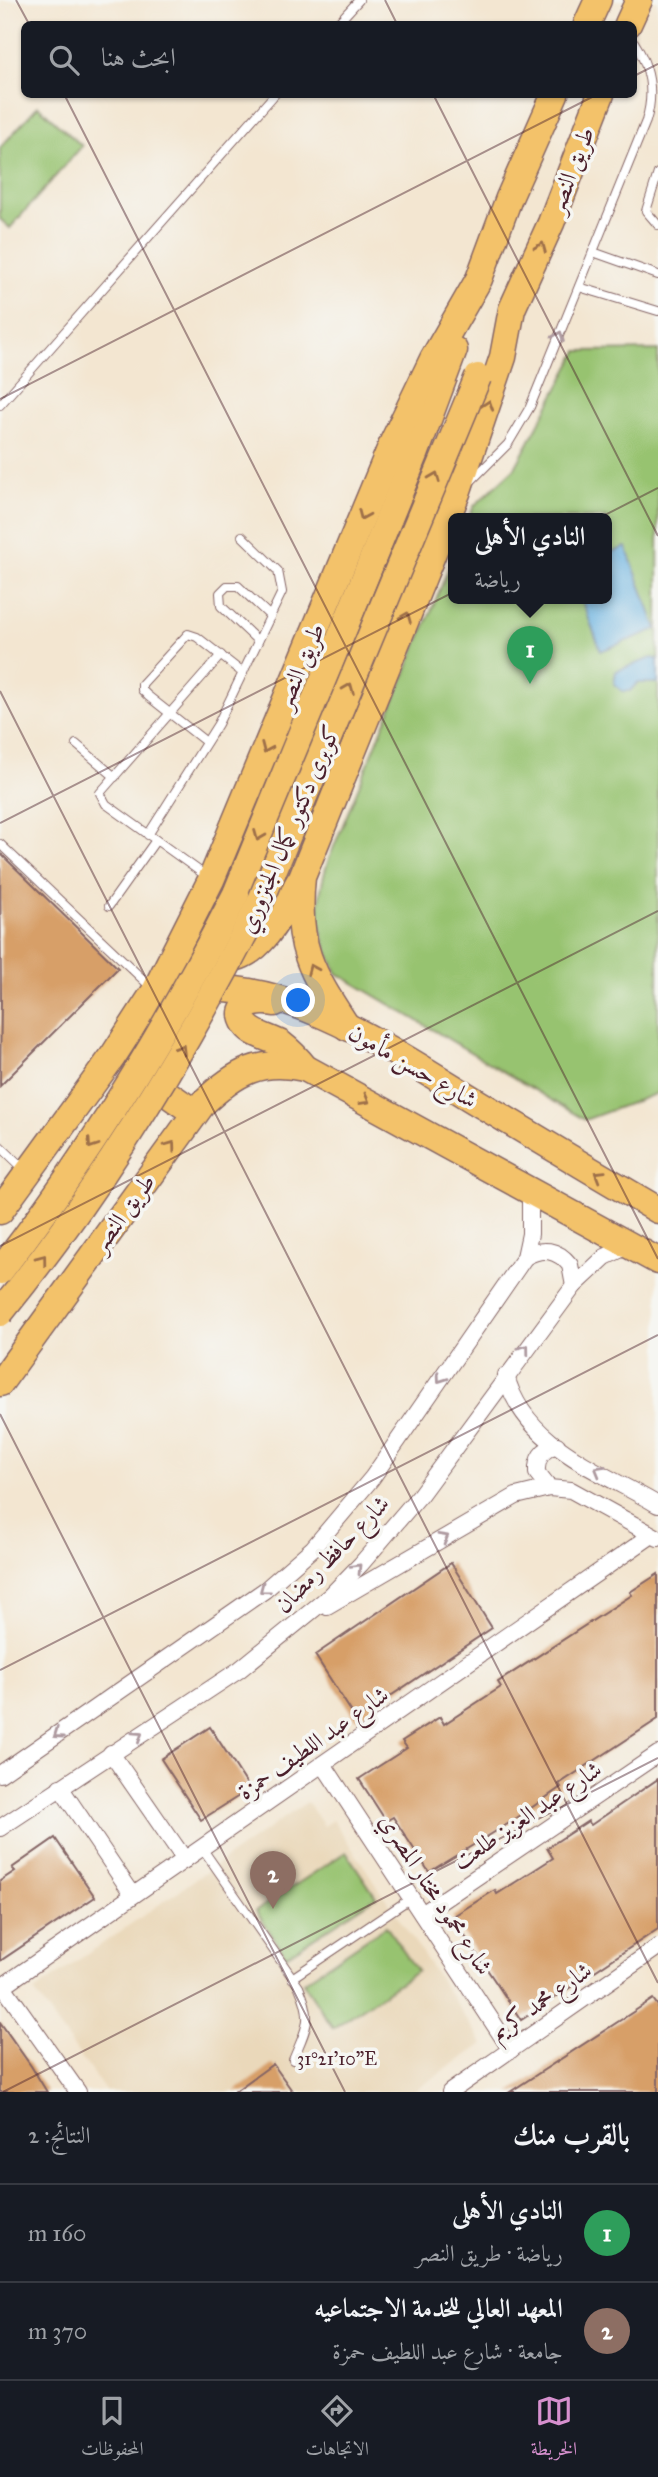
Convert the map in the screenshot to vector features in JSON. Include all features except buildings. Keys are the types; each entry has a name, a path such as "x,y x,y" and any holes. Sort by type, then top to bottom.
{"main road":[{"path":"588,21 598,0"},
{"path":"629,21 639,0"},
{"name":"طريق النصر","path":"0,1211 29,1175 113,1056 151,997 211,880 393,442 433,359 480,279 509,198 553,98"},
{"name":"طريق النصر","path":"449,513 503,357 512,309 541,246 599,98"},
{"name":"كوبرى دكتور كمال الجنزوري","path":"0,1271 69,1178 134,1079 236,894 449,364 480,279"},
{"name":"كوبرى دكتور كمال الجنزوري","path":"0,1313 51,1247 127,1137 229,964 259,905 478,377 512,309"},
{"name":"طريق النصر","path":"347,1027 313,974 302,943 299,910 302,877 448,515"},
{"path":"183,934 211,957 223,960 245,954 268,933 302,877"},
{"name":"شارع حسن مأمون","path":"151,997 222,988 260,993 347,1027 658,1210"},
{"path":"296,1006 256,1000 247,1006 244,1016 251,1030 281,1045 305,1068 658,1261"},
{"path":"113,1056 195,1113"},
{"name":"طريق النصر","path":"1,1381 195,1113 234,1077 256,1067 281,1063 305,1068"}],"street":[{"name":"شارع حافظ رمضان","path":"0,1774 264,1590 313,1548 372,1478 525,1257 530,1234 530,1190"},
{"name":"شارع حافظ رمضان","path":"0,1828 239,1670 300,1622 391,1530 574,1286 605,1256 630,1245"},
{"path":"525,1257 534,1251 555,1252 570,1265 574,1286"},
{"path":"506,1375 523,1416 533,1428 557,1446 658,1505"},
{"path":"549,1488 537,1474 537,1461 545,1450 557,1446"},
{"path":"300,1622 516,1496 549,1488 571,1490 655,1537"},
{"name":"شارع عبد اللطيف حمزة","path":"2,1987 655,1537"},
{"path":"111,1754 185,1860"},
{"name":"شارع عبد العزيز طلعت","path":"422,1914 658,1754"},
{"name":"شارع محمود مختار المصري","path":"323,1764 511,2050"},
{"path":"60,1787 133,1895"},
{"name":"شارع محمد كريم","path":"450,2092 658,1947"},
{"path":"2,1987 78,2092"}],"lane":[{"path":"340,21 359,0"},
{"path":"457,493 495,460 520,426 579,287 651,102 648,68 637,48"},
{"path":"0,405 271,98"},
{"path":"658,173 646,211 658,225"},
{"path":"593,252 658,275"},
{"path":"579,287 658,311"},
{"path":"148,835 206,742 282,592 278,571 242,536"},
{"path":"258,640 221,606 220,593 227,586 238,586 270,616"},
{"path":"206,742 142,690 144,681 188,634 197,637 243,673"},
{"path":"211,880 102,800 100,793 220,655"},
{"path":"76,744 114,777"},
{"path":"109,906 156,840"},
{"path":"0,844 151,997"},
{"path":"0,1146 29,1175"},
{"path":"202,1848 292,1978 309,2009 307,2025 293,2060"},
{"path":"292,1978 411,1898"}],"shaded area":[{"path":"307,1802 324,1826 333,1820 483,2044 413,2092 106,2092 34,1991"}],"green space":[{"path":"38,106 82,146 10,228 0,219 0,148"},
{"path":"658,350 658,1093 585,1120 337,973 319,918 320,893 328,861 448,570 448,604 612,604 612,513 471,513 474,506 515,468 578,351"},
{"path":"346,1852 376,1897 286,1956 256,1911"},
{"path":"386,1926 417,1971 333,2028 303,1982"}],"water":[{"path":"626,547 657,629 601,651 583,604 612,604 612,552"},
{"path":"652,658 658,659 658,683 637,683 630,691 622,691 614,684 616,671"}],"place":[{"name":"النادي الأهلى","path":"530,684"},
{"name":"المعهد العالي للخدمة الاجتماعيه","path":"273,1909"}]}
